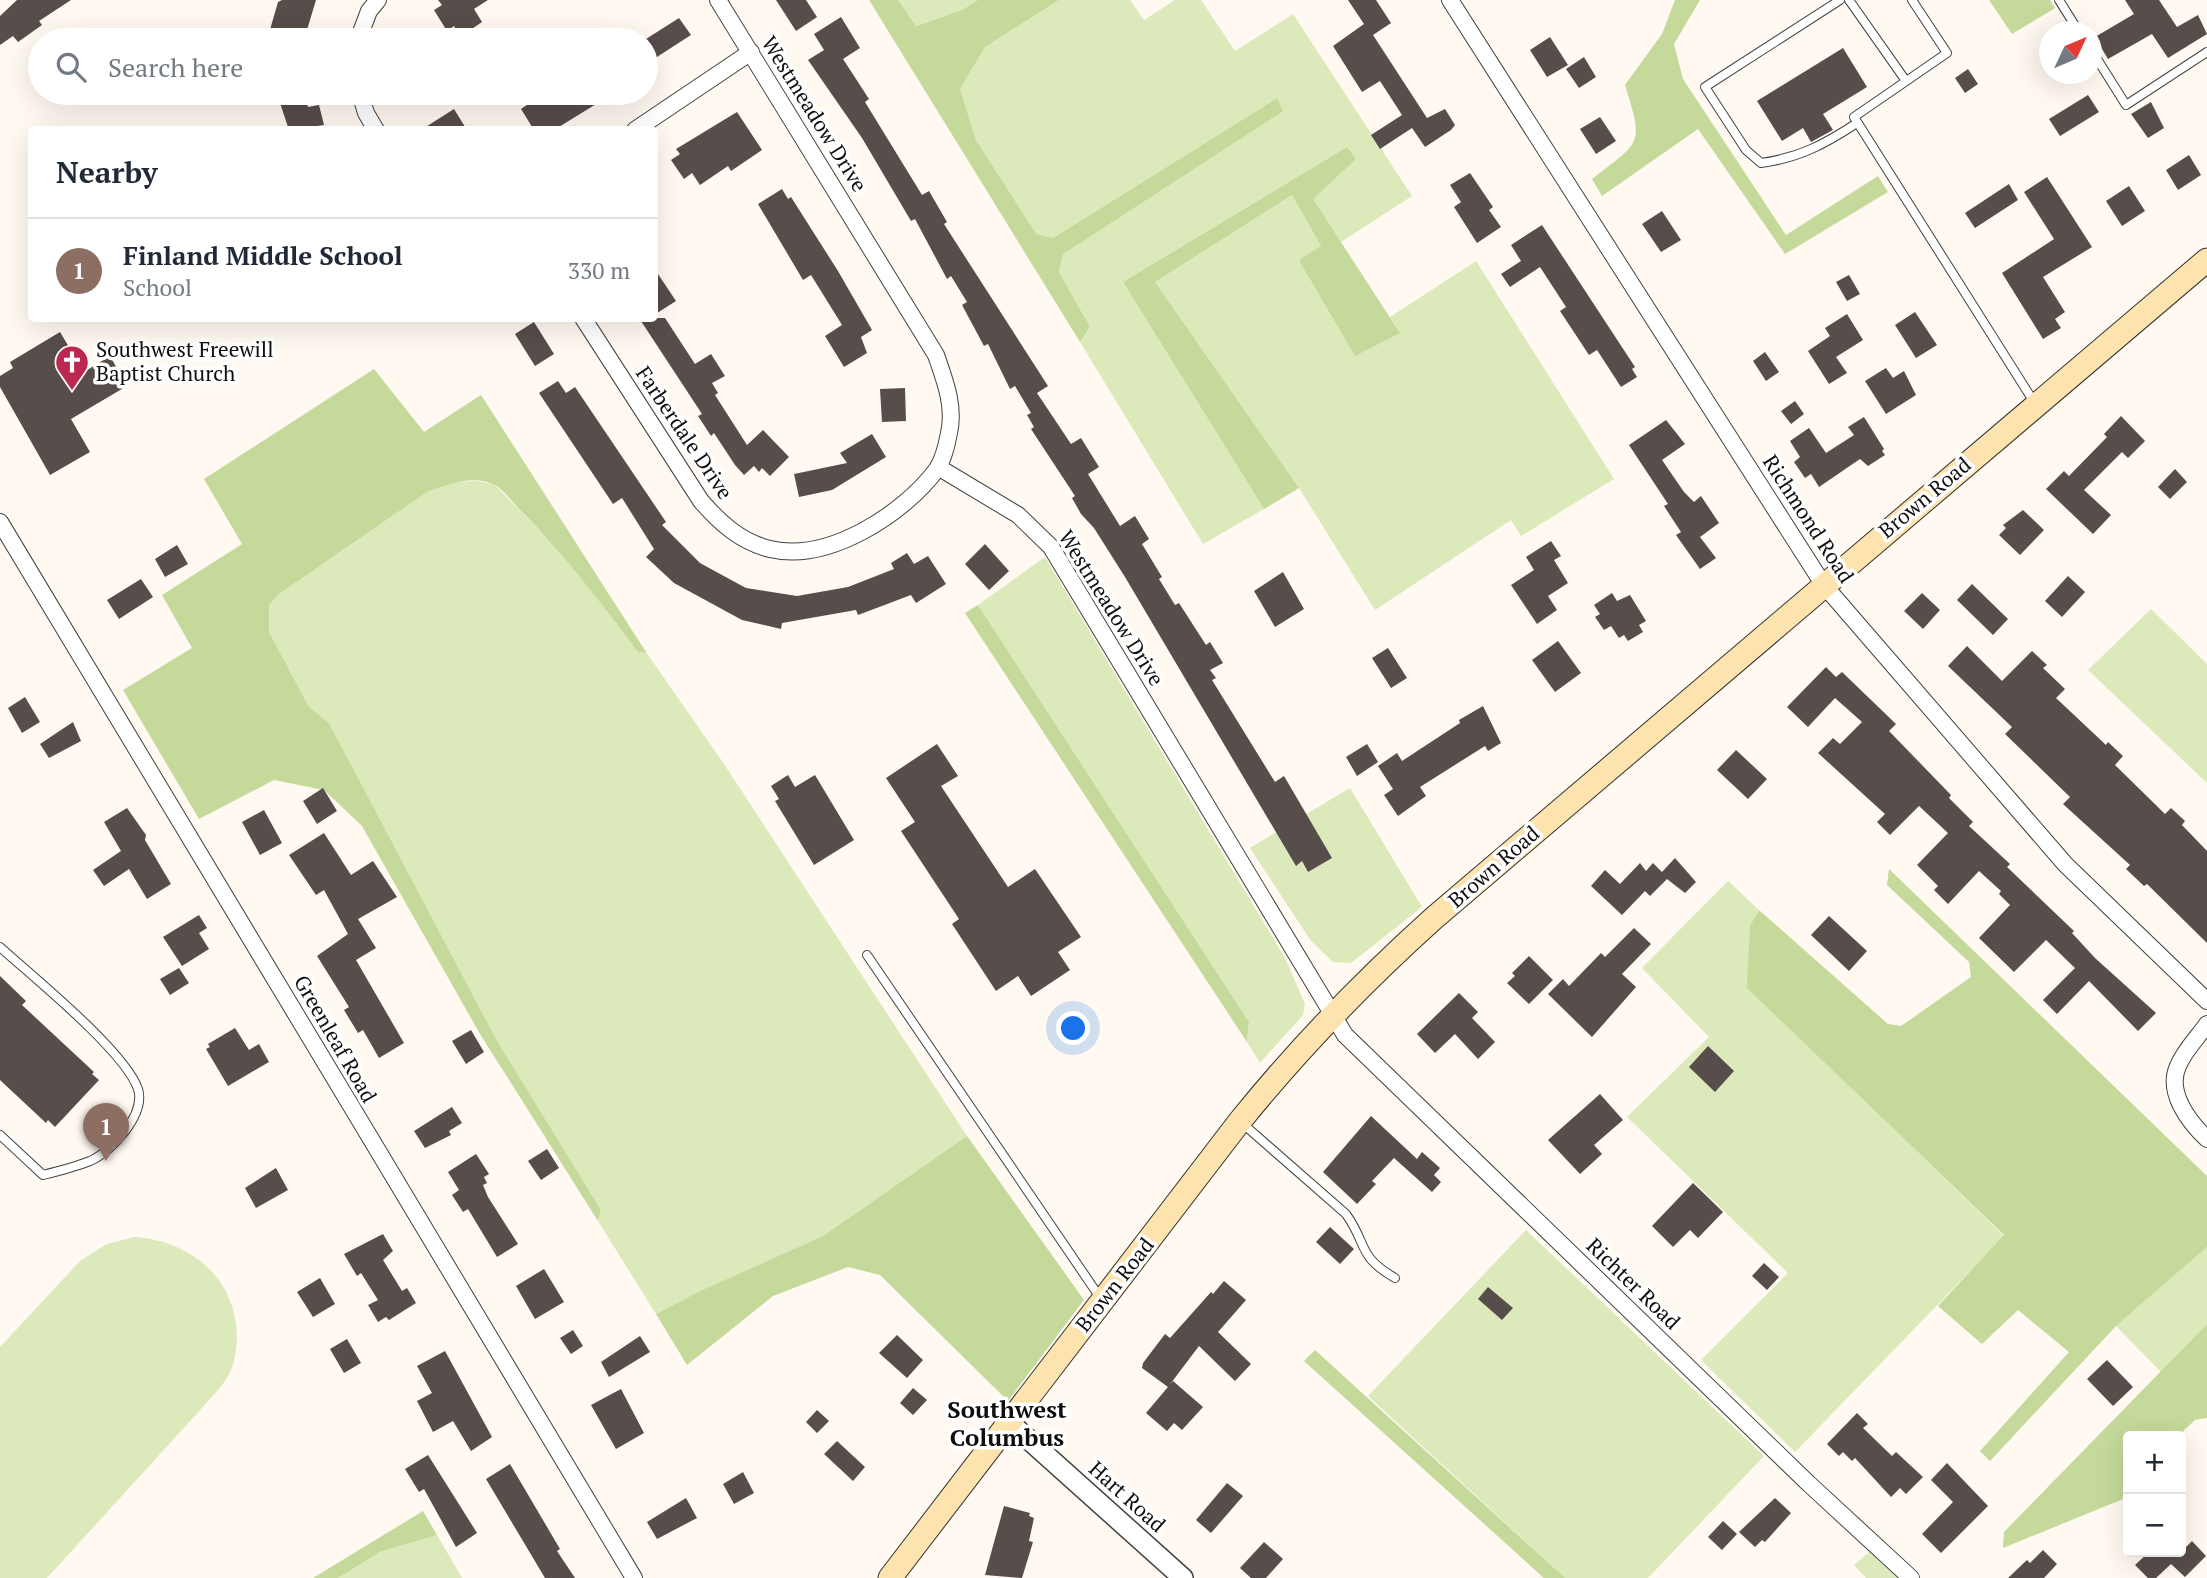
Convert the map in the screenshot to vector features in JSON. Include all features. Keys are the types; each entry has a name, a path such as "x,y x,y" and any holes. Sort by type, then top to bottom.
{"main road":[{"name":"Brown Road","path":"890,1578 1240,1121 1332,1015 1434,918 1823,584 2206,262"}],"street":[{"path":"363,28 369,11 378,0"},
{"name":"Westmeadow Drive","path":"718,0 936,355 950,398 950,432 938,467 1018,515 1051,547 1332,1015"},
{"name":"Richmond Road","path":"1450,0 1823,584 2065,864 2207,1001"},
{"path":"641,126 751,52"},
{"path":"364,105 374,126"},
{"name":"Farberdale Drive","path":"586,322 701,501 719,521 743,539 770,549 798,552 828,547 853,536 899,508 938,467"},
{"name":"Greenleaf Road","path":"0,522 177,812 396,1185 634,1578"},
{"name":"Richter Road","path":"1332,1015 1355,1044 1808,1483 1910,1578"},
{"path":"2207,1024 2177,1066 2175,1085 2188,1120 2207,1139"},
{"name":"Hart Road","path":"1009,1422 1184,1578"}],"lane":[{"path":"1840,0 1705,87 1746,150 1761,163 1790,159 1818,148 1857,123"},
{"path":"1849,0 1906,81"},
{"path":"1912,0 1947,53 1854,117 2036,404"},
{"path":"2059,0 2072,21"},
{"path":"2102,68 2126,105 2207,52"},
{"path":"0,947 114,1052 138,1091 136,1111 120,1137 93,1160 43,1175 0,1135"},
{"path":"867,955 1103,1301"},
{"path":"1240,1121 1346,1214 1357,1229 1362,1249 1373,1265 1395,1278"}],"green space":[{"path":"869,0 898,0 916,26 962,10 978,0 1059,0 985,47 960,89 976,140 1036,234 1053,238 1277,98 1283,111 1063,254 1059,272 1090,327 1080,342"},
{"path":"898,0 978,0 962,10 915,26"},
{"path":"1059,0 1130,0 1144,20 1175,0 1201,0 1235,51 1293,14 1412,196 1341,242 1312,199 1356,159 1347,147 1123,282 1264,509 1203,544 1080,342 1090,327 1059,272 1063,254 1277,98 1053,238 1035,234 976,140 960,89 985,47"},
{"path":"1675,0 1700,0 1674,44 1683,79 1786,235 1878,176 1888,192 1785,254 1698,129 1602,196 1592,179 1629,149 1636,132 1625,85 1662,34"},
{"path":"1989,0 2050,0 2055,8 2012,34"},
{"path":"1347,147 1356,159 1313,199 1400,333 1355,356 1299,260 1321,246 1292,195 1155,282 1299,488 1264,509 1123,282"},
{"path":"1292,195 1321,246 1299,261 1400,333 1390,317 1476,261 1614,479 1521,536 1511,520 1375,610 1299,488 1155,282"},
{"path":"374,369 424,432 481,395 646,652 638,652 568,562 506,494 495,485 478,480 452,483 427,492 279,594 269,605 269,632 309,707 329,723 496,1039 601,1210 598,1221 480,1034 362,826 324,790 274,780 199,819 123,690 192,648 162,595 242,544 204,479"},
{"path":"478,481 495,485 571,563 638,652 646,652 724,764 967,1136 823,1236 700,1291 656,1314 598,1221 601,1210 496,1039 329,723 309,707 269,632 269,605 279,594 427,492 452,482"},
{"path":"1045,557 1285,958 1305,1004 1303,1015 1260,1063 1247,1042 1249,1022 978,605"},
{"path":"978,605 1249,1022 1247,1042 965,613"},
{"path":"2151,609 2207,664 2207,783 2088,670"},
{"path":"1350,788 1422,907 1351,963 1333,962 1311,941 1250,848"},
{"path":"1889,869 2207,1176 2207,1247 2116,1326 1990,1461 1980,1451 2069,1352 2018,1310 1982,1344 1938,1306 2004,1235 1747,988 1750,926 1759,910 1888,1024 1901,1026 1971,977 1969,962 1887,885"},
{"path":"1728,881 1759,910 1750,927 1748,988 2004,1236 1795,1452 1701,1360 1788,1273 1627,1117 1709,1037 1642,968"},
{"path":"967,1136 1084,1300 1008,1401 880,1275 848,1267 773,1296 687,1365 656,1314 700,1291 823,1236"},
{"path":"1526,1230 1764,1456 1648,1578 1565,1578 1368,1396"},
{"path":"134,1237 180,1248 199,1260 214,1275 226,1292 234,1313 237,1336 232,1368 216,1393 47,1578 0,1578 0,1347 81,1260 107,1244"},
{"path":"2207,1247 2207,1324 2161,1372 2116,1326"},
{"path":"2207,1324 2207,1418 2195,1420 2183,1431 2123,1431 2123,1499 2003,1548 2004,1532"},
{"path":"1315,1350 1565,1578 1544,1578 1304,1361"},
{"path":"423,1511 437,1535 380,1552 338,1578 313,1578"},
{"path":"437,1535 462,1578 338,1578 380,1552"},
{"path":"1869,1552 1897,1578 1866,1578 1854,1565"}],"building":[{"path":"17,0 71,0 39,21 42,25 38,28 28,28 28,35 18,42 13,36 0,45 0,16"},
{"path":"316,0 308,28 270,28 278,2"},
{"path":"438,0 488,0 474,9 482,22 473,28 445,28 434,10 442,5"},
{"path":"776,0 806,0 817,17 796,31"},
{"path":"1348,0 1376,0 1391,23 1373,35 1427,118 1445,109 1455,125 1425,147 1412,128 1380,149 1371,135 1402,115 1380,81 1362,92 1333,46 1364,24"},
{"path":"2125,0 2159,0 2177,27 2198,15 2207,34 2168,58 2152,34 2108,59 2102,49 2102,33 2134,14"},
{"path":"841,17 860,48 843,59 869,99 865,102 922,195 929,191 947,222 944,224 1048,386 1037,393 1071,444 1081,438 1099,467 1088,474 1120,526 1135,516 1149,539 1142,544 1162,577 1159,579 1175,605 1179,603 1206,645 1210,642 1223,663 1210,670 1216,678 1212,680 1275,782 1284,776 1332,858 1308,872 1302,861 1296,866 1125,577 1094,528 1081,514 1072,498 1075,496 1031,429 1034,427 1027,415 1031,413 1015,386 1010,389 988,344 984,346 962,305 967,302 951,276 947,279 915,219 911,221 862,138 808,60 824,50 814,34"},
{"path":"679,18 691,35 658,56 658,31"},
{"path":"1550,37 1568,65 1547,77 1530,50"},
{"path":"1843,48 1867,87 1823,114 1833,130 1811,142 1803,128 1782,141 1757,101"},
{"path":"1584,57 1596,77 1579,88 1566,69"},
{"path":"1968,69 1978,84 1965,93 1955,78"},
{"path":"2088,95 2099,112 2060,136 2049,119"},
{"path":"2151,102 2164,128 2148,138 2131,114"},
{"path":"281,105 319,105 324,125 288,126"},
{"path":"527,105 595,105 560,126 532,126 521,109"},
{"path":"454,109 465,126 427,126"},
{"path":"737,112 762,150 731,171 728,166 700,185 692,173 684,179 671,160 680,154 676,149"},
{"path":"1600,117 1616,141 1596,154 1580,129"},
{"path":"2189,155 2201,175 2178,190 2166,170"},
{"path":"1470,173 1493,207 1489,210 1501,227 1477,243 1454,207 1461,202 1450,185"},
{"path":"2047,177 2092,247 2043,277 2065,312 2055,319 2061,328 2043,339 2002,273 2054,239 2024,192"},
{"path":"2009,184 2018,200 1975,228 1965,213"},
{"path":"2129,186 2145,211 2122,226 2106,201"},
{"path":"782,189 788,199 791,197 872,330 861,337 867,353 844,367 825,336 842,325 811,275 803,280 758,204"},
{"path":"1662,211 1681,240 1661,252 1642,224"},
{"path":"1542,225 1635,367 1632,369 1637,377 1621,387 1597,350 1589,355 1560,311 1566,307 1540,267 1510,287 1501,274 1521,261 1511,245"},
{"path":"658,274 676,301 658,312"},
{"path":"1849,275 1860,294 1847,301 1836,282"},
{"path":"1915,312 1937,345 1916,358 1895,325"},
{"path":"1847,314 1863,340 1836,357 1847,373 1829,384 1808,351 1830,336 1825,328"},
{"path":"658,318 665,318 695,364 711,354 725,376 712,383 718,393 715,395 747,445 763,430 789,457 770,476 762,468 759,472 754,466 744,475 714,433 711,436 698,416 702,414 642,322 658,322"},
{"path":"534,322 554,354 535,366 515,334"},
{"path":"60,332 84,372 110,356 127,386 71,419 90,452 50,475 0,387 0,376 13,368 10,362"},
{"path":"1765,352 1779,372 1766,381 1753,361"},
{"path":"1886,368 1893,378 1904,371 1916,395 1886,414 1865,381"},
{"path":"558,381 566,393 575,387 666,522 662,525 700,563 746,588 797,596 848,587 894,569 891,563 907,553 914,564 928,556 946,584 916,603 911,595 858,615 856,610 782,623 781,629 742,620 674,583 646,557 654,549 622,498 613,504 539,393"},
{"path":"905,388 906,421 882,422 880,389"},
{"path":"1795,401 1804,414 1791,424 1781,411"},
{"path":"2121,416 2145,441 2128,458 2122,452 2084,490 2111,515 2093,534 2046,489 2064,471 2069,476 2107,437 2104,434"},
{"path":"1864,417 1885,455 1868,466 1860,459 1819,487 1811,474 1805,478 1794,462 1800,457 1790,441 1809,428 1826,453 1854,435 1848,427"},
{"path":"1666,420 1685,444 1662,460 1684,492 1694,502 1701,496 1719,523 1700,537 1716,558 1700,569 1676,535 1681,532 1664,506 1668,504 1629,445"},
{"path":"872,434 886,457 832,490 799,497 794,474 847,463 840,453"},
{"path":"2175,469 2187,482 2170,499 2158,487"},
{"path":"2023,510 2044,530 2020,555 1999,535 2006,528 2003,525"},
{"path":"1551,541 1561,556 1554,560 1568,583 1548,596 1557,610 1537,624 1511,585 1534,570 1526,557"},
{"path":"985,544 1009,571 989,590 965,564"},
{"path":"177,545 188,564 165,577 155,559"},
{"path":"1283,572 1304,609 1275,627 1254,591"},
{"path":"2068,576 2085,592 2062,617 2045,601"},
{"path":"141,579 153,597 119,619 107,600"},
{"path":"1972,584 2008,619 1993,635 1957,600"},
{"path":"1612,593 1617,601 1630,595 1646,621 1639,625 1643,632 1628,641 1624,635 1619,638 1611,626 1604,630 1595,617 1600,614 1594,605"},
{"path":"1922,593 1940,610 1923,629 1904,611"},
{"path":"1558,641 1581,673 1555,692 1532,660"},
{"path":"1967,646 2002,681 2032,651 2047,665 2043,668 2065,689 2056,698 2106,745 2108,742 2123,756 2115,765 2165,814 2171,808 2185,821 2182,825 2207,851 2207,943 2147,884 2144,886 2126,869 2130,865 2063,804 2070,797 2005,734 2012,727 1948,666"},
{"path":"1388,648 1407,678 1391,688 1372,658"},
{"path":"1826,667 1836,677 1842,672 1896,724 1889,731 1951,795 1949,798 1973,822 1969,826 2010,864 2007,867 2074,931 2072,933 2095,958 2156,1013 2138,1031 2089,981 2057,1014 2043,1000 2075,968 2046,940 2014,972 1979,938 2010,905 1999,894 2001,891 1979,871 1948,904 1934,890 1938,886 1917,865 1948,833 1919,806 1890,835 1877,822 1885,814 1818,753 1833,738 1840,744 1862,722 1835,698 1808,727 1787,707"},
{"path":"25,697 40,722 22,733 8,708"},
{"path":"1483,706 1501,743 1488,751 1485,746 1420,787 1426,796 1398,816 1384,795 1393,789 1378,766 1397,753 1402,761"},
{"path":"73,722 81,741 49,758 40,744"},
{"path":"937,744 958,776 941,786 1008,887 1035,869 1081,937 1058,952 1070,970 1031,996 1018,976 996,991 952,924 959,919 901,831 915,822 886,778"},
{"path":"1367,744 1378,762 1357,776 1346,757"},
{"path":"1736,750 1767,779 1748,799 1717,770"},
{"path":"788,775 795,787 815,775 854,840 814,865 775,801 779,799 771,786"},
{"path":"323,788 337,811 317,824 303,801"},
{"path":"127,808 146,835 145,840 171,884 147,899 129,869 104,886 93,870 121,851 104,822"},
{"path":"264,810 282,843 260,855 242,822"},
{"path":"324,833 351,875 373,861 397,897 358,919 376,948 356,960 404,1043 379,1058 363,1030 358,1033 344,1010 349,1007 317,956 348,934 324,890 316,895 289,855"},
{"path":"1675,858 1696,882 1685,893 1667,879 1650,896 1645,891 1622,915 1591,886 1605,870 1620,884 1640,863 1646,871 1653,863 1662,872"},
{"path":"199,915 207,928 199,933 209,949 182,966 163,937"},
{"path":"1829,916 1867,951 1849,971 1811,935"},
{"path":"1634,928 1651,944 1622,974 1636,987 1592,1037 1548,994 1563,979 1569,986 1601,953 1605,957"},
{"path":"1529,956 1553,980 1529,1004 1507,983 1515,976 1512,973"},
{"path":"179,968 189,983 170,995 160,979"},
{"path":"0,976 26,1001 22,1005 94,1072 92,1074 99,1080 55,1127 48,1120 46,1123 0,1080"},
{"path":"1459,993 1478,1012 1472,1018 1495,1042 1478,1059 1455,1034 1435,1053 1417,1034"},
{"path":"235,1028 249,1050 259,1044 269,1062 228,1086 206,1049 210,1047 208,1044"},
{"path":"471,1030 484,1052 466,1064 452,1041"},
{"path":"1708,1046 1734,1071 1715,1092 1689,1067"},
{"path":"1600,1094 1623,1120 1594,1145 1602,1154 1580,1174 1548,1140"},
{"path":"452,1107 462,1123 449,1131 451,1135 425,1148 414,1131"},
{"path":"1371,1116 1417,1159 1422,1152 1440,1168 1434,1175 1441,1182 1432,1192 1394,1158 1372,1181 1376,1184 1357,1204 1323,1172"},
{"path":"547,1149 559,1168 541,1180 528,1161"},
{"path":"476,1154 489,1174 484,1177 487,1183 483,1185 488,1197 518,1244 497,1257 468,1209 463,1212 452,1195 459,1190 448,1172"},
{"path":"276,1168 288,1190 256,1208 245,1188"},
{"path":"1693,1183 1723,1212 1698,1238 1690,1230 1673,1247 1652,1226"},
{"path":"1330,1227 1354,1249 1340,1264 1316,1242"},
{"path":"383,1234 393,1251 383,1260 402,1291 407,1288 416,1303 389,1320 386,1317 378,1322 368,1305 378,1300 361,1273 357,1276 344,1254"},
{"path":"1764,1263 1779,1277 1767,1290 1752,1276"},
{"path":"544,1269 564,1302 535,1319 516,1286"},
{"path":"320,1278 335,1304 313,1317 297,1292"},
{"path":"1224,1281 1246,1300 1218,1332 1251,1364 1235,1381 1199,1346 1168,1387 1142,1368 1143,1363 1165,1334 1170,1338"},
{"path":"1488,1287 1513,1308 1502,1320 1478,1299"},
{"path":"573,1330 583,1346 571,1354 560,1338"},
{"path":"897,1335 923,1360 907,1378 879,1353"},
{"path":"640,1336 650,1352 609,1377 601,1362"},
{"path":"347,1339 361,1363 344,1373 330,1349"},
{"path":"445,1351 492,1437 471,1451 453,1421 433,1432 417,1401 432,1393 417,1366"},
{"path":"2107,1360 2133,1387 2113,1406 2087,1379"},
{"path":"1173,1381 1203,1407 1182,1430 1174,1423 1167,1431 1146,1413"},
{"path":"913,1388 927,1400 913,1415 900,1403"},
{"path":"621,1389 644,1433 616,1449 591,1405"},
{"path":"817,1410 829,1421 817,1433 806,1422"},
{"path":"1857,1413 1868,1424 1863,1428 1892,1456 1896,1452 1923,1477 1906,1494 1900,1488 1891,1497 1855,1458 1852,1461 1843,1452 1839,1456 1827,1444"},
{"path":"837,1441 865,1467 853,1481 824,1454"},
{"path":"428,1455 477,1533 456,1547 424,1489 419,1492 405,1469"},
{"path":"1947,1463 1988,1506 1941,1553 1922,1534 1953,1502 1931,1480"},
{"path":"510,1464 560,1549 557,1551 575,1578 545,1578 486,1479"},
{"path":"743,1472 754,1493 734,1504 723,1484"},
{"path":"1227,1483 1243,1496 1211,1533 1196,1520"},
{"path":"686,1498 697,1518 657,1539 647,1522"},
{"path":"1775,1498 1791,1513 1765,1542 1762,1540 1755,1547 1739,1532"},
{"path":"1004,1506 1030,1513 1029,1516 1034,1518 1029,1541 1033,1542 1022,1578 985,1575"},
{"path":"1723,1521 1737,1534 1722,1550 1708,1537"},
{"path":"2192,1541 2206,1556 2185,1577 2171,1564 2156,1578 2148,1578 2135,1565 2144,1557 2186,1557 2186,1547"},
{"path":"1264,1542 1283,1559 1266,1578 1251,1578 1240,1568"},
{"path":"2043,1550 2057,1564 2044,1578 2008,1578 2027,1560 2030,1563"}],"place":[{"name":"Southwest Freewill Baptist Church","path":"72,392"},
{"name":"Finland Middle School","path":"106,1161"}],"district":[{"name":"Southwest Columbus","path":"1007,1424"}]}
